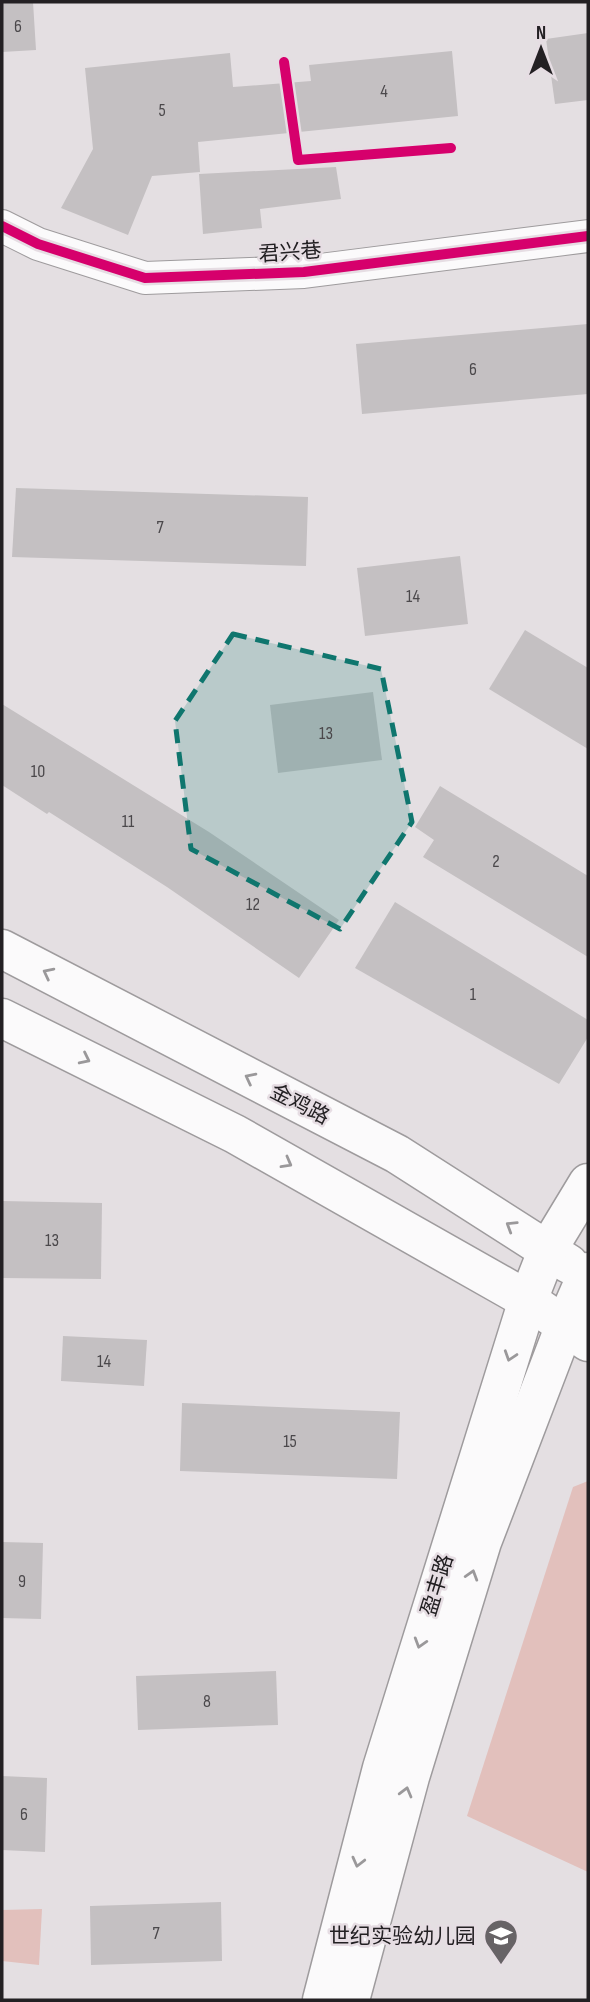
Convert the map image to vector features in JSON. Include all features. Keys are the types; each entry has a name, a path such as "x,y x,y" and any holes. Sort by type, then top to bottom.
{"main road":[{"name":"金鸡路","path":"2,949 397,1154 587,1275"},
{"path":"2,1018 235,1134 528,1300 576,1333"},
{"name":"盈丰路","path":"322,2000 382,1768 528,1300 548,1249 588,1183"},
{"name":"盈丰路","path":"351,2000 410,1777 482,1542 576,1333 587,1275"}],"street":[{"name":"君兴巷","path":"2,226 38,244 145,278 304,272 588,236"}],"highlighted area":[{"path":"233,634 381,669 412,822 340,929 191,849 175,721"}],"shaded area":[{"path":"588,1481 588,1872 467,1816 573,1487"},
{"path":"42,1909 39,1965 2,1961 2,1910"}],"building":[{"path":"2,2 33,2 36,50 2,52"},
{"path":"588,33 588,100 555,104 546,39"},
{"path":"452,51 458,116 198,142 200,172 152,176 128,235 61,208 93,149 85,68 230,53 233,87 311,81 309,65"},
{"path":"336,167 341,199 260,209 262,228 203,234 199,174"},
{"path":"588,324 588,394 362,414 356,344"},
{"path":"16,488 308,497 306,566 12,557"},
{"path":"460,556 468,624 365,636 357,568"},
{"path":"525,630 588,668 588,749 489,689"},
{"path":"373,692 382,760 278,773 270,705"},
{"path":"2,704 209,832 339,920 299,978 167,887 2,785"},
{"path":"440,786 588,876 588,957 423,857 434,840 415,827"},
{"path":"395,902 588,1020 588,1037 559,1084 355,968"},
{"path":"2,1201 102,1203 101,1279 2,1278"},
{"path":"63,1336 147,1340 144,1386 61,1381"},
{"path":"182,1403 400,1412 397,1479 180,1471"},
{"path":"2,1542 43,1543 41,1619 2,1618"},
{"path":"276,1671 278,1725 138,1730 136,1676"},
{"path":"2,1776 47,1778 45,1852 2,1850"},
{"path":"221,1902 222,1961 91,1965 90,1906"}],"cycle path":[{"path":"284,62 298,160 451,148"},
{"path":"2,226 38,244 145,278 304,272 588,236"}],"place":[{"name":"世纪实验幼儿园","path":"501,1966"}]}
